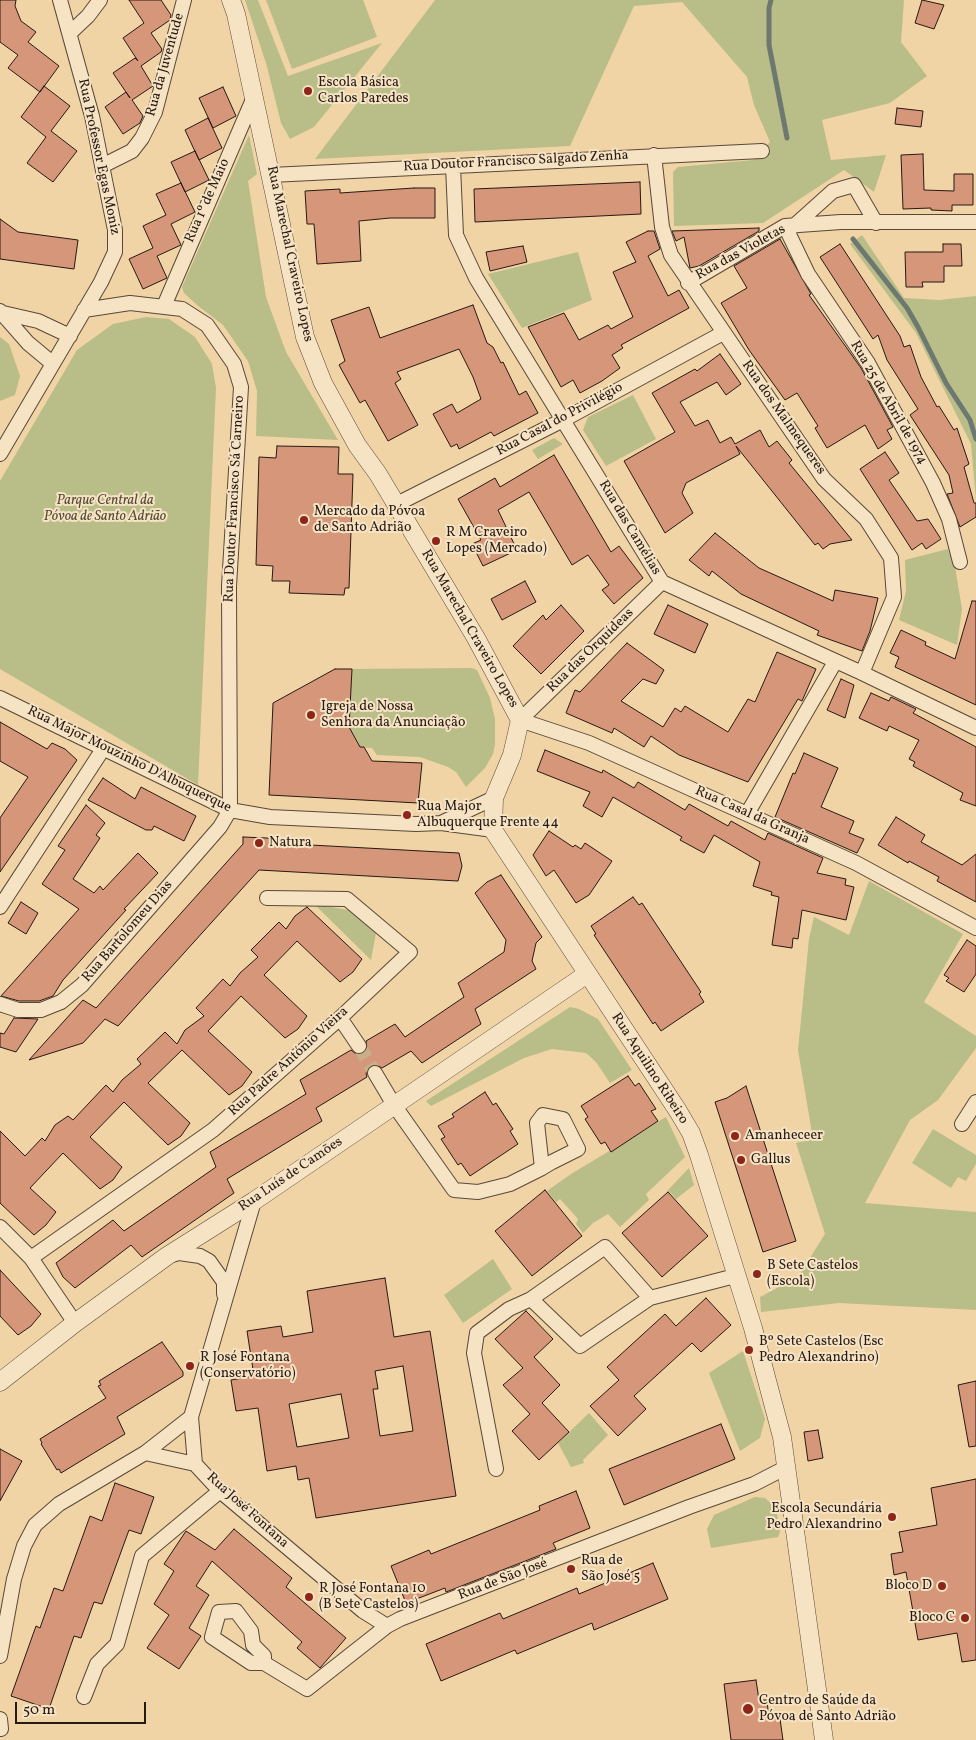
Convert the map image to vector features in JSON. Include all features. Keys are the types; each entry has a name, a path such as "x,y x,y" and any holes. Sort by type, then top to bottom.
{"street":[{"name":"Rua Professor Egas Moniz","path":"0,454 101,282 114,252 115,230 92,116 60,0"},
{"path":"70,33 88,16 100,0"},
{"name":"Rua da Juventude","path":"102,166 132,152 155,112 184,0"},
{"name":"Rua Marechal Craveiro Lopes","path":"231,0 236,14 306,337 323,383 357,445 483,651 520,720 512,755 494,798"},
{"name":"Rua 1º de Maio","path":"164,306 254,97"},
{"name":"Rua Doutor Francisco Salgado Zenha","path":"271,175 762,151"},
{"name":"Rua dos Malmequeres","path":"654,155 662,227 671,255 824,478 866,519 891,558 894,597 862,673"},
{"name":"Rua das Camélias","path":"453,166 456,235 476,278 662,582 862,673 976,728"},
{"name":"Rua das Violetas","path":"688,282 790,226 833,191 854,185 876,223"},
{"name":"Rua das Violetas","path":"790,226 976,222"},
{"name":"Rua 25 de Abril de 1974","path":"790,226 808,274 868,363 933,483 949,518 960,562"},
{"name":"Rua Doutor Francisco Sá Carneiro","path":"84,310 130,303 182,309 207,325 234,364 241,387 229,586 230,810"},
{"path":"1,312 38,321 70,336"},
{"path":"1,312 28,343 52,363"},
{"name":"Rua Casal do Privilégio","path":"395,505 563,420 724,333"},
{"name":"Rua das Orquídeas","path":"520,720 662,582"},
{"path":"746,814 835,662"},
{"name":"Rua Major Mouzinho D'Albuquerque","path":"0,698 230,810 270,817 416,824 441,823 494,798"},
{"name":"Rua Casal da Granja","path":"520,720 589,743 856,863 976,928"},
{"path":"0,907 103,749"},
{"path":"441,823 493,830 494,798"},
{"name":"Rua Bartolomeu Dias","path":"0,1004 18,1010 41,1010 61,1002 82,985 220,827 230,810"},
{"name":"Rua Aquilino Ribeiro","path":"493,830 691,1133 753,1328 776,1413 787,1467 824,1740"},
{"name":"Rua Padre António Vieira","path":"31,1258 213,1130 340,1018 410,952 347,899 267,898"},
{"name":"Rua Luís de Camões","path":"0,1382 75,1323 167,1256 254,1201 587,974"},
{"path":"340,1018 359,1046"},
{"path":"375,1073 394,1105 454,1190 478,1192 510,1184 542,1168"},
{"path":"962,1124 976,1102"},
{"name":"Rua José Fontana","path":"254,1201 224,1297 191,1417 195,1464 220,1491 363,1611 387,1626"},
{"path":"0,1227 31,1258 75,1323"},
{"path":"496,1469 474,1353 477,1333 509,1309 531,1299 605,1247 650,1298"},
{"name":"Rua José Fontana","path":"167,1256 186,1254 200,1256 210,1261 224,1282 224,1297"},
{"path":"531,1299 580,1346 650,1298 735,1276"},
{"path":"0,1656 4,1615 24,1546 35,1525 59,1504 145,1453 191,1417"},
{"path":"145,1453 195,1464"},
{"name":"Rua de São José","path":"264,1663 307,1689 387,1626 400,1619 689,1507 754,1484 787,1467"},
{"path":"84,1697 97,1664 118,1644 142,1556 220,1491"}],"green space":[{"path":"245,0 258,0 288,76 382,43 314,127 290,139 281,123 266,63"},
{"path":"266,0 363,0 377,37 292,69"},
{"path":"435,0 904,0 901,42 927,76 890,103 822,120 831,160 886,155 874,192 844,170 763,223 674,226 673,172 678,167 753,160 770,142 754,105 747,77 682,2 634,6 570,146 315,159"},
{"path":"249,135 257,174 248,181 266,297 286,352 338,440 256,436 257,391 248,361 223,325 184,293 182,287"},
{"path":"862,235 904,298 939,300 976,296 976,500 971,444 916,333 850,244"},
{"path":"578,252 592,300 522,328 488,274"},
{"name":"Parque Central da Póvoa de Santo Adrião","path":"146,317 169,319 195,337 212,364 216,388 198,785 0,669 0,481 77,350 113,324"},
{"path":"0,337 9,344 20,376 15,395 0,401"},
{"path":"633,395 656,439 606,466 583,430 588,417"},
{"path":"554,438 563,444 538,459 532,450"},
{"path":"948,549 955,567 962,609 957,645 899,620 906,591 905,560"},
{"path":"472,668 477,670 490,698 495,719 495,744 493,754 485,768 466,787 456,772 448,767 420,757 377,755 372,748 360,747 349,727 352,669"},
{"path":"869,881 963,934 924,1002 976,1036 976,1048 938,1100 910,1120 865,1203 976,1212 976,1310 839,1303 761,1312 760,1297 798,1277 825,1234 796,1143 813,1139 798,1050 809,939 814,917 849,935"},
{"path":"314,904 354,911 376,933 371,960"},
{"path":"570,1007 579,1009 598,1019 632,1070 610,1083 596,1062 586,1053 552,1049 524,1058 431,1106 426,1101"},
{"path":"666,1117 685,1157 646,1194 649,1200 620,1227 608,1214 593,1223 583,1233 576,1224 578,1219 560,1199 556,1202 547,1191 571,1174"},
{"path":"933,1129 976,1155 976,1164 966,1181 958,1177 951,1188 912,1163"},
{"path":"689,1168 694,1185 676,1199 668,1190"},
{"path":"493,1259 512,1289 463,1323 444,1295"},
{"path":"743,1351 765,1419 760,1438 740,1451 709,1373"},
{"path":"589,1413 608,1435 583,1460 584,1463 571,1467 558,1443"},
{"path":"755,1497 765,1498 776,1508 780,1532 778,1537 711,1548 707,1529 714,1515"}],"building":[{"path":"0,0 16,0 15,6 21,21 36,32 28,42 59,66 40,92 8,68 18,55 0,42"},
{"path":"129,0 161,0 171,15 170,20 151,33 162,49 161,52 141,66 153,86 132,100 143,116 140,123 123,134 105,107 126,92 113,73 135,58 138,61 123,38 144,23"},
{"path":"922,0 944,5 934,29 915,23"},
{"path":"44,86 70,106 51,131 77,151 53,182 27,163 46,137 21,117"},
{"path":"223,87 236,116 213,128 199,98"},
{"path":"897,108 923,111 921,127 895,124"},
{"path":"208,118 222,148 199,160 185,130"},
{"path":"195,151 209,180 185,192 171,162"},
{"path":"923,154 924,190 954,191 954,174 973,174 973,205 952,205 952,211 931,210 931,208 903,209 901,155"},
{"path":"640,182 641,214 475,222 474,189"},
{"path":"181,183 195,212 171,224 181,245 157,256 167,278 143,289 129,259 153,248 143,226 166,215 156,194"},
{"path":"435,188 435,218 390,218 359,221 361,261 317,264 314,224 307,224 305,191 340,189 340,193"},
{"path":"0,219 18,232 78,240 74,269 0,259"},
{"path":"759,228 759,231 699,266 690,268 684,237 676,241 672,231"},
{"path":"648,231 654,231 660,249 648,256 668,296 679,290 689,308 621,345 623,348 612,355 620,368 602,381 580,393 573,380 561,387 528,327 564,313 579,340 608,325 611,329 633,317 613,272 636,262 626,242"},
{"path":"780,239 811,294 809,295 861,368 893,427 887,430 892,439 878,449 865,425 827,448 815,428 818,426 797,393 785,400 749,350 721,303 747,288 734,266"},
{"path":"840,244 900,336 904,347 910,345 921,377 937,407 939,406 954,430 957,428 969,464 964,467 974,503 976,503 976,517 960,527 947,494 953,493 949,475 910,415 918,409 887,360 878,335 873,339 820,257"},
{"path":"943,244 961,244 962,266 944,266 944,282 922,282 923,287 906,287 905,252 943,252"},
{"path":"523,246 527,262 490,271 486,252"},
{"path":"473,305 487,343 493,347 501,363 503,362 519,395 526,391 538,413 494,436 491,432 459,449 457,444 451,447 433,414 452,404 457,413 481,399 473,377 459,349 397,372 401,379 395,383 418,425 388,441 365,400 360,403 339,365 345,361 331,320 369,307 380,338"},
{"path":"720,354 741,384 726,395 717,382 680,402 695,426 708,420 720,443 731,437 735,444 760,430 769,447 777,441 792,460 789,463 852,540 830,544 823,549 818,543 815,545 736,446 740,454 686,483 682,493 693,513 665,533 624,461 675,432 652,393 695,369 697,371"},
{"name":"Mercado da Póvoa de Santo Adrião","path":"277,446 339,447 338,474 353,474 349,588 345,588 344,595 289,593 290,581 272,581 273,566 256,565 259,457 276,458"},
{"path":"885,452 899,473 889,480 917,521 928,519 941,539 926,549 922,543 912,550 860,469"},
{"path":"554,455 611,552 619,546 643,578 614,604 602,590 609,585 588,555 572,565 529,492 498,510 517,550 483,566 472,544 481,540 458,499 495,478 500,487"},
{"path":"715,533 759,568 833,601 835,590 878,598 870,631 862,651 817,635 819,631 741,594 712,571 709,576 689,560"},
{"path":"525,581 536,602 502,620 491,599"},
{"path":"972,601 976,601 976,705 895,667 899,657 890,653 901,630 926,642 925,645 955,659"},
{"path":"561,605 584,631 541,674 513,646 543,615 546,620"},
{"path":"668,605 708,624 695,653 654,634"},
{"path":"627,643 664,670 656,684 643,679 621,701 663,727 675,708 681,712 685,706 728,732 748,699 755,702 777,652 816,669 802,701 798,699 748,782 679,755 651,736 644,747 614,728 612,733 566,713 575,690 580,692"},
{"path":"335,669 352,669 349,727 360,747 364,747 372,761 422,763 418,803 269,795 273,703"},
{"path":"841,679 854,685 845,718 827,710"},
{"path":"871,693 889,701 891,697 916,709 913,713 976,747 976,806 960,800 963,793 913,766 915,762 909,759 919,740 889,726 887,731 859,718"},
{"path":"0,722 47,749 52,743 65,749 77,760 0,872 0,818 28,777 0,761"},
{"path":"545,750 602,773 603,770 634,788 638,782 685,810 689,804 728,826 731,821 765,840 768,833 823,858 817,873 846,879 845,885 854,887 846,920 802,910 798,939 793,938 792,948 772,945 779,897 771,895 772,892 753,886 760,862 714,835 704,853 680,840 682,837 613,797 602,817 583,806 590,792 537,771"},
{"path":"804,753 838,768 821,807 854,821 849,833 864,839 857,853 775,817 793,773 795,774"},
{"path":"103,778 135,799 141,787 196,816 184,841 154,826 152,830 146,830 88,800"},
{"path":"86,805 105,823 96,835 100,838 73,879 94,893 100,886 103,890 138,853 158,873 124,909 126,910 63,980 53,996 39,1001 19,1001 1,996 79,909 42,884 65,850 58,846"},
{"path":"896,817 925,835 921,842 962,865 976,854 976,902 937,881 939,877 909,861 908,863 878,845"},
{"path":"549,831 573,847 575,845 581,849 585,843 612,861 589,895 576,903 554,870 546,876 533,855"},
{"path":"243,837 290,839 292,844 459,853 462,866 458,881 259,870 118,1026 105,1019 83,1043 29,1060 83,1000 96,1008 243,844"},
{"path":"501,875 542,937 536,943 532,961 536,969 475,1009 481,1024 422,1063 411,1051 382,1068 375,1064 370,1066 366,1073 367,1077 316,1108 322,1121 227,1179 234,1193 142,1257 131,1245 75,1288 63,1277 56,1263 113,1220 124,1231 216,1167 210,1152 306,1094 300,1080 351,1050 356,1054 363,1053 367,1049 366,1041 395,1024 405,1037 464,997 458,983 504,952 506,940 475,893 487,882"},
{"path":"633,897 639,905 642,903 701,992 699,994 704,1002 661,1031 655,1022 653,1024 594,935 596,934 591,926"},
{"path":"21,902 38,913 26,934 8,923"},
{"path":"307,907 362,959 353,972 340,982 297,941 264,975 307,1016 298,1029 285,1038 241,996 208,1031 252,1072 242,1086 229,1095 182,1050 148,1083 190,1123 181,1136 168,1145 124,1102 90,1137 122,1167 113,1180 100,1189 63,1153 30,1188 56,1212 46,1225 34,1235 0,1203 0,1131 25,1156 42,1138 45,1141 55,1125 68,1116 73,1120 106,1085 113,1092 122,1080 141,1064 137,1059 165,1032 177,1044 185,1030 204,1016 196,1008 223,979 230,986 240,973 258,957 251,950 279,922 286,929 295,916"},
{"path":"967,940 976,946 976,974 964,992 946,981 949,978 944,975"},
{"path":"14,1018 38,1019 16,1052 0,1047 0,1033 4,1034"},
{"path":"628,1076 635,1086 639,1083 656,1109 651,1111 658,1121 611,1152 605,1142 601,1144 585,1119 588,1117 581,1106"},
{"path":"746,1086 796,1241 763,1252 715,1102 727,1098"},
{"path":"485,1092 493,1105 496,1103 513,1129 510,1131 518,1144 470,1176 461,1163 458,1165 441,1139 445,1137 438,1126 454,1117 452,1114"},
{"path":"545,1190 582,1236 532,1276 495,1231"},
{"path":"668,1192 708,1236 662,1277 622,1233"},
{"path":"0,1270 41,1314 31,1326 18,1335 0,1316"},
{"path":"385,1278 394,1337 430,1331 456,1496 316,1518 309,1478 298,1480 296,1466 267,1471 258,1408 236,1411 231,1380 254,1376 247,1331 281,1326 283,1337 313,1332 307,1291","holes":["403,1366 413,1431 380,1436 373,1389 378,1389 375,1371","341,1394 349,1438 297,1447 289,1404"]},
{"path":"706,1298 731,1325 701,1352 692,1343 634,1396 646,1409 618,1436 590,1406 619,1380 607,1367 665,1314 676,1326"},
{"path":"526,1311 553,1339 534,1357 560,1385 542,1403 569,1432 539,1460 512,1431 530,1414 503,1385 523,1368 495,1339"},
{"path":"162,1342 183,1372 183,1376 117,1417 125,1434 61,1473 59,1469 57,1470 41,1444 40,1439 106,1398 98,1386 101,1385 99,1381"},
{"path":"976,1381 976,1446 969,1447 958,1385"},
{"path":"721,1424 735,1459 624,1505 609,1469"},
{"path":"818,1430 823,1458 808,1461 804,1432"},
{"path":"0,1449 22,1461 0,1501"},
{"name":"Bloco D","path":"976,1479 976,1660 962,1662 957,1633 918,1640 906,1572 894,1575 891,1554 903,1552 899,1532 937,1525 931,1488"},
{"path":"115,1483 154,1497 141,1534 129,1530 102,1604 94,1602 81,1638 74,1636 49,1709 11,1696 36,1626 40,1628 54,1588 63,1591 90,1516 102,1521"},
{"path":"576,1491 590,1528 553,1543 556,1549 446,1592 445,1588 406,1603 391,1566 429,1550 431,1554 540,1510 539,1506"},
{"path":"234,1529 292,1578 286,1587 346,1638 320,1668 297,1648 302,1642 212,1561 196,1586 209,1595 189,1628 201,1636 179,1669 147,1648 169,1615 154,1604 174,1571 164,1564 186,1531 215,1550"},
{"path":"653,1563 668,1599 594,1630 592,1623 517,1654 515,1650 441,1681 426,1644 500,1613 503,1619 577,1588 579,1594"},
{"name":"Centro de Saúde da Póvoa de Santo Adrião","path":"756,1680 759,1700 767,1700 769,1720 780,1719 783,1740 731,1740 724,1684"}],"waterway":[{"path":"771,0 769,8 769,45 787,138"},
{"path":"853,239 907,308 946,383 970,420 976,439"}],"tunnel":[{"path":"359,1046 375,1073"}],"place":[{"name":"Escola Básica Carlos Paredes","path":"308,91"},
{"name":"Mercado da Póvoa de Santo Adrião","path":"304,520"},
{"name":"R M Craveiro Lopes (Mercado)","path":"436,541"},
{"name":"Igreja de Nossa Senhora da Anunciação","path":"311,715"},
{"name":"Rua Major Albuquerque Frente 44","path":"407,815"},
{"name":"Natura","path":"259,843"},
{"name":"Amanheceer","path":"735,1136"},
{"name":"Gallus","path":"741,1160"},
{"name":"B Sete Castelos (Escola)","path":"757,1274"},
{"name":"Bº Sete Castelos (Esc Pedro Alexandrino)","path":"749,1350"},
{"name":"R José Fontana (Conservatório)","path":"190,1366"},
{"name":"Escola Secundária Pedro Alexandrino","path":"892,1517"},
{"name":"Rua de São José 5","path":"571,1569"},
{"name":"Bloco D","path":"942,1586"},
{"name":"R José Fontana 10 (B Sete Castelos)","path":"309,1597"},
{"name":"Bloco C","path":"965,1618"},
{"name":"Centro de Saúde da Póvoa de Santo Adrião","path":"748,1709"}]}
